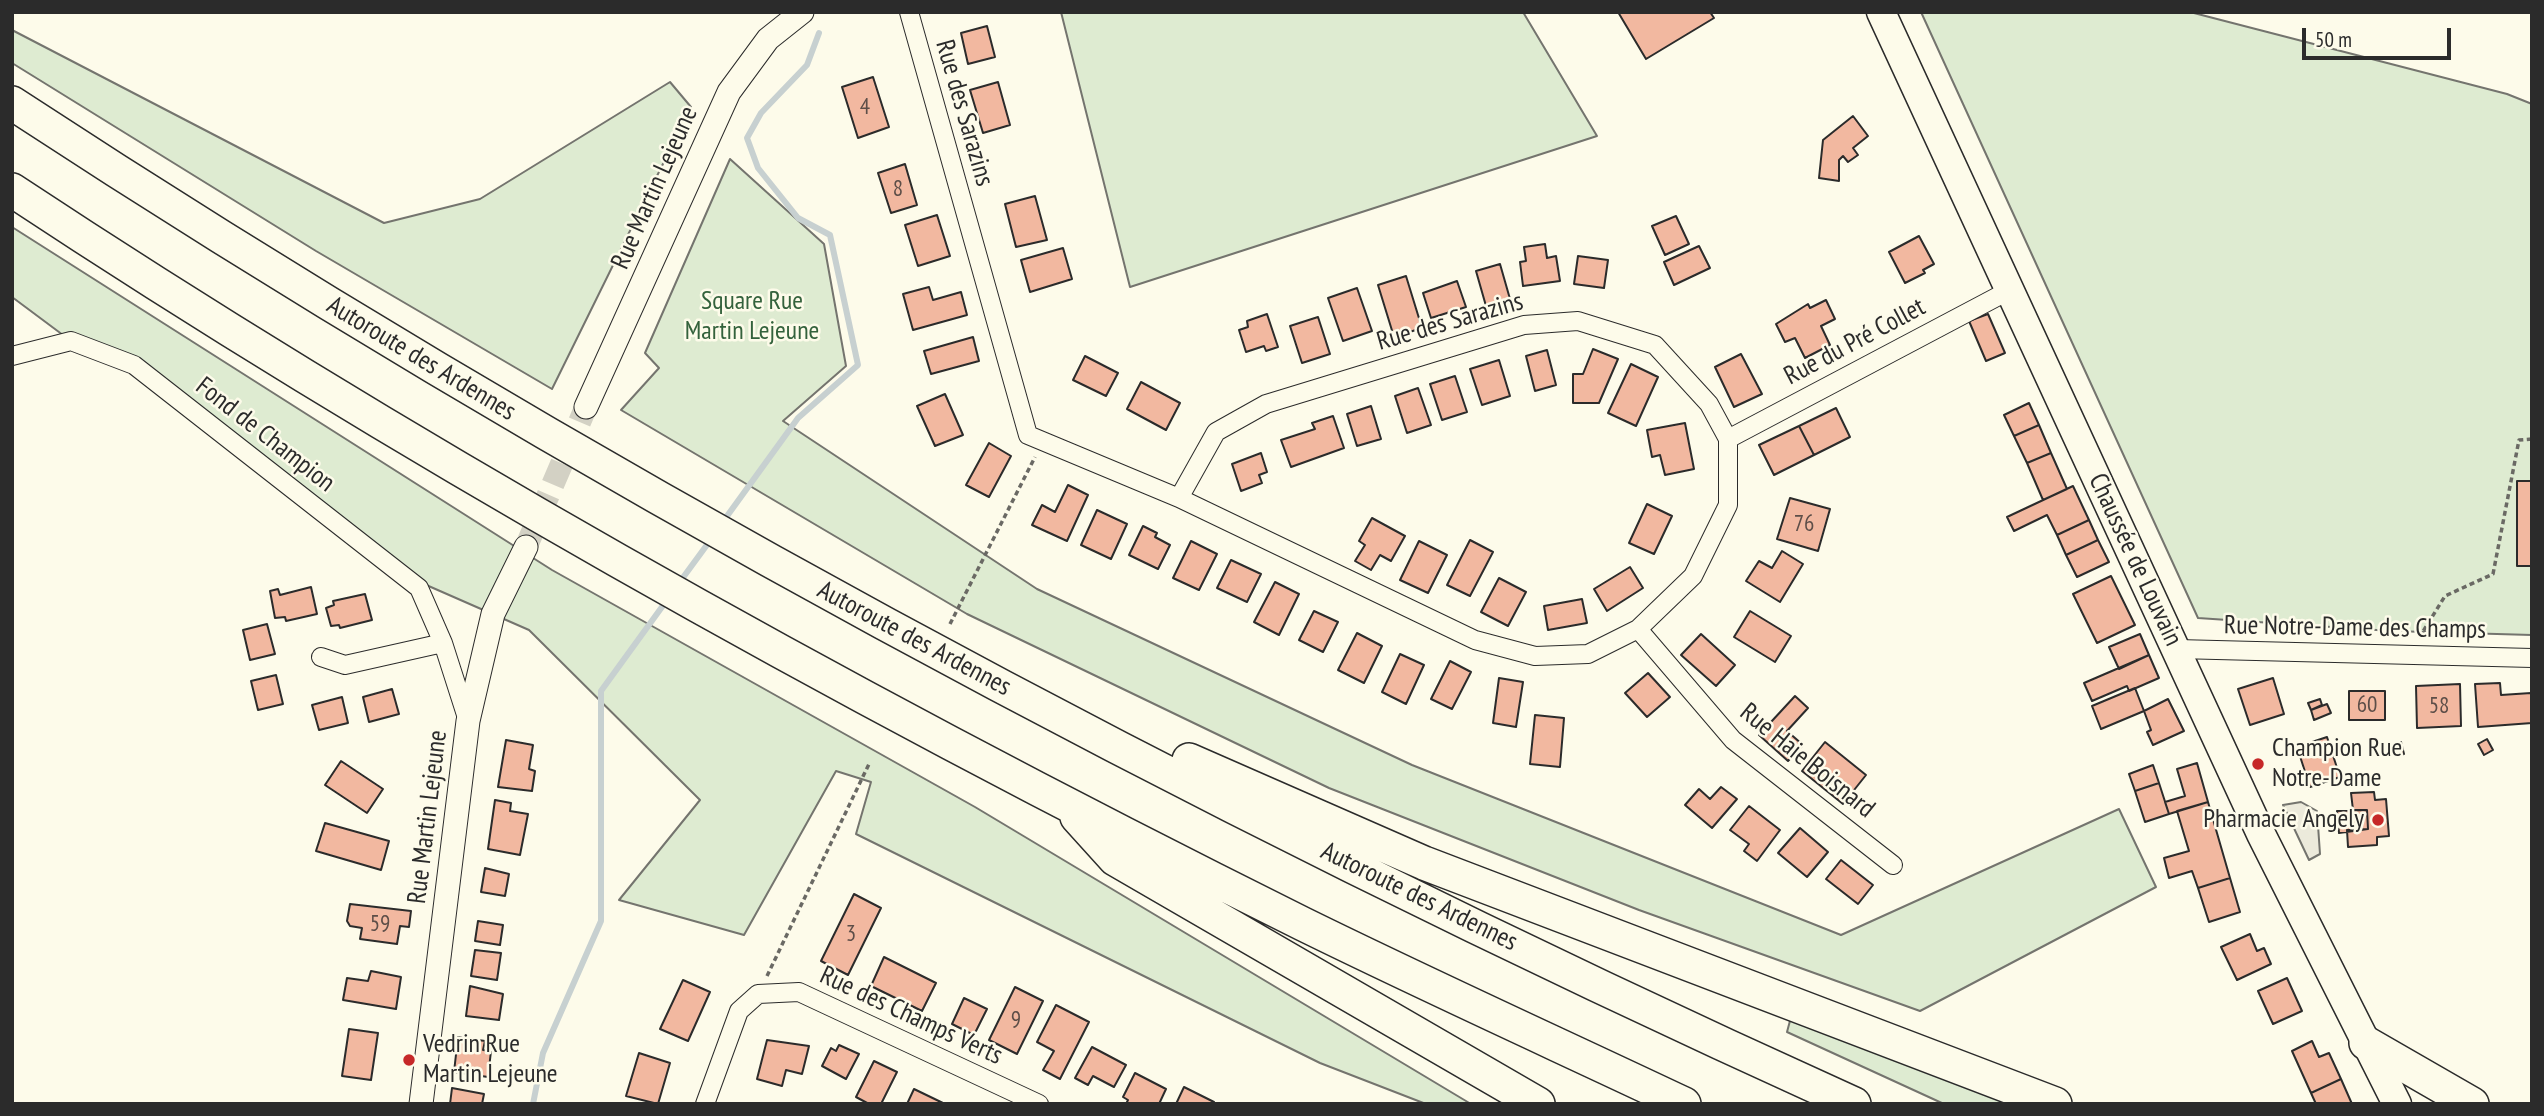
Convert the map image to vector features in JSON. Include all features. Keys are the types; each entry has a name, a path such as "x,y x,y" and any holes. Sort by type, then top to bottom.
{"highway":[{"name":"Autoroute des Ardennes","path":"12,103 262,264 676,510 848,605 1345,863 1854,1104"},
{"path":"12,190 394,432 797,660 1064,803 1306,925 1684,1104"},
{"path":"1116,746 1186,759 1424,863 2055,1104"},
{"path":"1064,803 1115,859 1538,1104"},
{"path":"2366,1043 2472,1104"}],"main road":[{"name":"Chaussée de Louvain","path":"1881,12 2261,834 2397,1104"}],"street":[{"name":"Rue Martin Lejeune","path":"586,407 729,92 768,39 802,12"},
{"name":"Rue des Sarazins","path":"909,12 1028,435 1179,498 1475,640 1535,656 1588,654 1637,629 1693,576 1728,505 1728,439 1709,404 1655,345 1578,321 1524,325 1266,404 1216,432 1179,498"},
{"name":"Rue du Pré Collet","path":"1728,439 2008,291"},
{"name":"Fond de Champion","path":"12,356 71,341 134,365 419,588 443,643 468,720"},
{"name":"Rue Martin Lejeune","path":"421,1104 468,720 493,614 526,547"},
{"name":"Rue Haie Boisnard","path":"1637,629 1733,740 1893,865"},
{"path":"321,657 345,665 443,643"},
{"name":"Rue Notre-Dame des Champs","path":"2177,649 2532,658"},
{"name":"Rue des Champs Verts","path":"758,994 799,992 1039,1104"},
{"path":"705,1104 739,1011 758,994"}],"path":[{"path":"2411,656 2422,631 2445,596 2493,574 2519,440 2532,439"},
{"path":"950,624 1043,440"},
{"path":"758,994 869,764"}],"green space":[{"path":"1061,12 1523,12 1597,136 1130,287"},
{"path":"1921,12 2190,12 2507,94 2532,104 2532,635 2391,631 2198,618"},
{"path":"12,30 384,223 480,199 670,82 691,107 552,389 316,251 12,63"},
{"name":"Square Rue Martin Lejeune","path":"730,159 824,244 846,366 783,421 1037,589 1412,765 1841,935 2119,809 2156,887 1920,1011 1639,910 1329,788 967,614 621,410 659,368 645,353"},
{"path":"12,227 552,570 975,807 1471,1104 1426,1104 1320,1063 856,834 871,782 836,771 744,935 619,900 700,800 529,630 424,584 134,365 71,341 12,297"},
{"path":"1791,1017 2010,1104 1944,1104 1787,1032"}],"shaded area":[{"path":"2301,802 2317,811 2320,854 2309,860 2283,805"}],"building":[{"path":"1618,12 1710,12 1714,18 1646,59"},
{"path":"987,26 995,57 968,64 961,33"},
{"path":"873,77 889,127 858,138 842,87"},
{"path":"998,82 1010,125 983,133 970,90"},
{"path":"1853,116 1868,136 1853,148 1858,155 1848,162 1843,156 1839,160 1839,181 1819,178 1823,140"},
{"path":"905,164 917,205 891,213 878,173"},
{"path":"1035,196 1047,240 1016,247 1005,204"},
{"path":"937,215 950,256 918,266 905,225"},
{"path":"1676,216 1689,244 1665,255 1652,226"},
{"path":"1919,236 1934,264 1923,270 1925,273 1905,283 1889,252"},
{"path":"1545,244 1547,258 1556,256 1560,281 1523,286 1520,262 1526,261 1524,247"},
{"path":"1699,246 1710,268 1674,285 1664,262"},
{"path":"1063,248 1072,279 1030,292 1021,260"},
{"path":"1578,256 1608,260 1604,288 1574,284"},
{"path":"1500,264 1510,299 1486,306 1476,271"},
{"path":"1406,276 1422,328 1394,337 1378,285"},
{"path":"1457,281 1466,307 1431,318 1423,293"},
{"path":"929,287 933,300 961,292 967,315 913,330 903,294"},
{"path":"1357,288 1372,331 1343,341 1328,298"},
{"path":"1826,300 1835,319 1821,326 1830,345 1805,358 1795,338 1785,342 1776,324 1808,304 1810,308"},
{"path":"1267,314 1278,347 1266,351 1264,346 1246,352 1239,330 1248,327 1247,321"},
{"path":"1988,314 2005,353 1986,361 1969,321"},
{"path":"1318,317 1330,354 1302,363 1290,326"},
{"path":"973,337 979,361 931,374 924,351"},
{"path":"1593,349 1618,359 1599,403 1573,403 1573,374 1583,374"},
{"path":"1547,350 1556,385 1535,391 1526,356"},
{"path":"1741,354 1762,394 1734,407 1715,367"},
{"path":"1085,356 1118,373 1106,396 1073,380"},
{"path":"1499,360 1510,396 1482,405 1470,369"},
{"path":"1631,364 1658,377 1636,426 1608,413"},
{"path":"1455,376 1467,412 1442,420 1430,384"},
{"path":"1141,382 1180,403 1166,430 1127,409"},
{"path":"1418,388 1431,425 1407,433 1395,396"},
{"path":"945,394 963,435 935,446 917,406"},
{"path":"2029,403 2039,425 2014,436 2004,415"},
{"path":"1371,406 1381,439 1357,446 1347,414"},
{"path":"1836,408 1850,437 1814,455 1799,426"},
{"path":"1333,416 1344,448 1291,467 1281,440 1315,429 1312,423"},
{"path":"1685,423 1694,469 1665,475 1660,455 1652,457 1647,430"},
{"path":"2039,425 2051,453 2027,463 2014,436"},
{"path":"1799,426 1814,455 1774,475 1759,445"},
{"path":"989,443 1011,456 989,497 966,485"},
{"path":"1261,453 1267,472 1259,475 1262,483 1241,491 1232,464"},
{"path":"2051,453 2067,489 2043,500 2027,463"},
{"path":"2517,481 2532,481 2532,566 2517,566"},
{"path":"1068,485 1088,495 1067,541 1032,525 1042,505 1055,512"},
{"path":"2073,486 2089,520 2057,535 2047,515 2014,531 2007,517"},
{"path":"1790,498 1830,509 1818,551 1777,539"},
{"path":"1647,504 1672,516 1654,554 1629,543"},
{"path":"1097,510 1127,524 1111,559 1081,545"},
{"path":"1372,518 1405,536 1391,561 1380,555 1371,570 1355,561 1365,545 1359,541"},
{"path":"2089,520 2098,540 2066,555 2057,535"},
{"path":"1143,526 1157,533 1155,537 1170,545 1158,569 1129,555"},
{"path":"1470,540 1493,552 1470,596 1447,585"},
{"path":"2098,540 2109,562 2077,577 2066,555"},
{"path":"1191,541 1217,554 1199,590 1173,578"},
{"path":"1419,541 1447,555 1428,593 1400,580"},
{"path":"1782,551 1803,564 1780,602 1746,581 1759,561 1772,568"},
{"path":"1231,560 1261,574 1247,602 1217,588"},
{"path":"1630,567 1643,588 1607,611 1594,589"},
{"path":"2111,576 2135,625 2097,643 2073,594"},
{"path":"1499,578 1526,592 1508,626 1481,612"},
{"path":"1275,582 1299,594 1279,635 1254,622"},
{"path":"311,587 317,614 286,621 285,617 275,618 270,591 278,589 280,595"},
{"path":"365,594 372,620 340,628 339,625 331,626 326,608 334,605 333,601"},
{"path":"1582,599 1587,623 1548,630 1544,606"},
{"path":"1314,611 1338,622 1323,652 1299,640"},
{"path":"1750,611 1791,636 1775,662 1734,637"},
{"path":"267,624 275,654 250,660 243,630"},
{"path":"1357,633 1382,646 1364,683 1338,670"},
{"path":"1701,634 1735,665 1716,686 1681,655"},
{"path":"2140,634 2149,655 2119,669 2109,647"},
{"path":"1400,654 1424,665 1406,704 1382,692"},
{"path":"2149,655 2159,678 2129,691 2127,686 2092,701 2084,683"},
{"path":"1450,661 1471,672 1452,709 1431,699"},
{"path":"1648,673 1670,697 1647,717 1625,693"},
{"path":"276,675 283,704 258,710 251,681"},
{"path":"1499,678 1523,682 1516,727 1493,723"},
{"path":"2273,678 2284,714 2250,725 2238,689"},
{"path":"2500,683 2501,695 2531,693 2532,723 2478,727 2475,684"},
{"path":"2460,684 2461,726 2417,728 2416,686"},
{"path":"2135,688 2144,711 2101,729 2092,706"},
{"path":"392,689 399,714 369,722 363,697"},
{"path":"2349,691 2385,691 2385,720 2349,720"},
{"path":"1795,696 1808,708 1787,731 1803,745 1788,761 1759,735"},
{"path":"342,697 348,723 319,730 312,705"},
{"path":"2168,699 2184,731 2153,745 2147,732 2151,730 2144,711"},
{"path":"2320,699 2322,705 2311,710 2308,703"},
{"path":"2327,704 2331,713 2314,720 2311,710"},
{"path":"1535,715 1564,718 1560,767 1530,764"},
{"path":"2327,737 2340,777 2310,787 2297,747"},
{"path":"2487,739 2493,750 2484,755 2478,744"},
{"path":"506,740 533,745 529,769 535,771 532,791 498,787"},
{"path":"1825,742 1866,775 1843,804 1802,771"},
{"path":"2401,742 2404,754 2396,756 2393,744"},
{"path":"341,761 383,789 367,813 325,785"},
{"path":"2197,763 2208,802 2169,814 2165,802 2185,796 2177,769"},
{"path":"2153,765 2159,783 2135,791 2129,774"},
{"path":"2159,783 2169,814 2145,822 2135,791"},
{"path":"1721,787 1737,799 1712,828 1685,805 1699,789 1710,799"},
{"name":"Pharmacie Angely","path":"2374,792 2375,800 2386,799 2389,836 2377,837 2377,845 2348,847 2347,830 2368,829 2367,810 2353,810 2351,793"},
{"path":"495,800 511,803 510,811 528,814 520,855 488,849"},
{"path":"2208,802 2230,878 2198,888 2192,871 2169,878 2164,858 2189,851 2177,811"},
{"path":"1749,806 1780,830 1757,861 1744,851 1749,844 1730,830"},
{"path":"2367,810 2368,829 2339,833 2337,811"},
{"path":"325,823 389,841 381,870 316,851"},
{"path":"1800,828 1828,852 1807,877 1778,853"},
{"path":"1841,860 1873,885 1858,904 1826,879"},
{"path":"485,868 509,874 505,896 481,892"},
{"path":"2230,878 2240,912 2209,922 2198,888"},
{"path":"854,894 881,908 848,975 821,961"},
{"path":"350,904 411,911 409,927 400,926 397,944 360,939 362,928 350,926 347,921"},
{"path":"478,921 503,925 500,945 475,941"},
{"path":"2250,934 2257,951 2264,948 2271,964 2237,980 2221,947"},
{"path":"475,950 501,953 497,980 471,976"},
{"path":"884,957 936,983 922,1011 871,986"},
{"path":"371,971 401,977 396,1009 343,1000 347,978 368,981"},
{"path":"2287,978 2302,1011 2273,1024 2258,991"},
{"path":"683,980 710,992 688,1041 660,1029"},
{"path":"470,986 503,994 499,1020 466,1016"},
{"path":"1015,987 1043,1001 1017,1054 989,1040"},
{"path":"964,998 987,1009 974,1035 952,1024"},
{"path":"1056,1005 1089,1022 1060,1079 1043,1070 1054,1051 1037,1042"},
{"path":"349,1029 378,1033 371,1080 342,1076"},
{"path":"458,1037 485,1041 483,1050 491,1051 488,1077 454,1072"},
{"path":"767,1040 809,1046 802,1074 786,1070 782,1086 757,1079"},
{"path":"2312,1041 2319,1057 2329,1053 2341,1079 2311,1093 2292,1051"},
{"path":"839,1045 859,1054 846,1079 822,1066 831,1048 836,1051"},
{"path":"1092,1047 1126,1065 1114,1087 1093,1076 1088,1085 1075,1078"},
{"path":"639,1053 670,1063 658,1104 626,1096"},
{"path":"874,1061 897,1072 881,1104 869,1104 856,1097"},
{"path":"1135,1073 1166,1089 1159,1104 1126,1104 1128,1100 1123,1097"},
{"path":"2341,1079 2352,1104 2316,1104 2311,1093"},
{"path":"1184,1087 1214,1102 1213,1104 1176,1104"},
{"path":"452,1088 484,1094 482,1104 450,1104"},
{"path":"914,1089 945,1104 907,1104"}],"waterway":[{"path":"722,523 798,418 858,365 830,235 798,218 758,168 747,138 761,113 807,65 819,33"},
{"path":"679,583 712,538"},
{"path":"533,1104 543,1053 601,921 601,691 667,600"}],"tunnel":[{"path":"526,547 586,407"}],"place":[{"name":"Champion Rue Notre-Dame","path":"2258,764"},
{"name":"Pharmacie Angely","path":"2378,820"},
{"name":"Vedrin Rue Martin Lejeune","path":"409,1060"}]}
